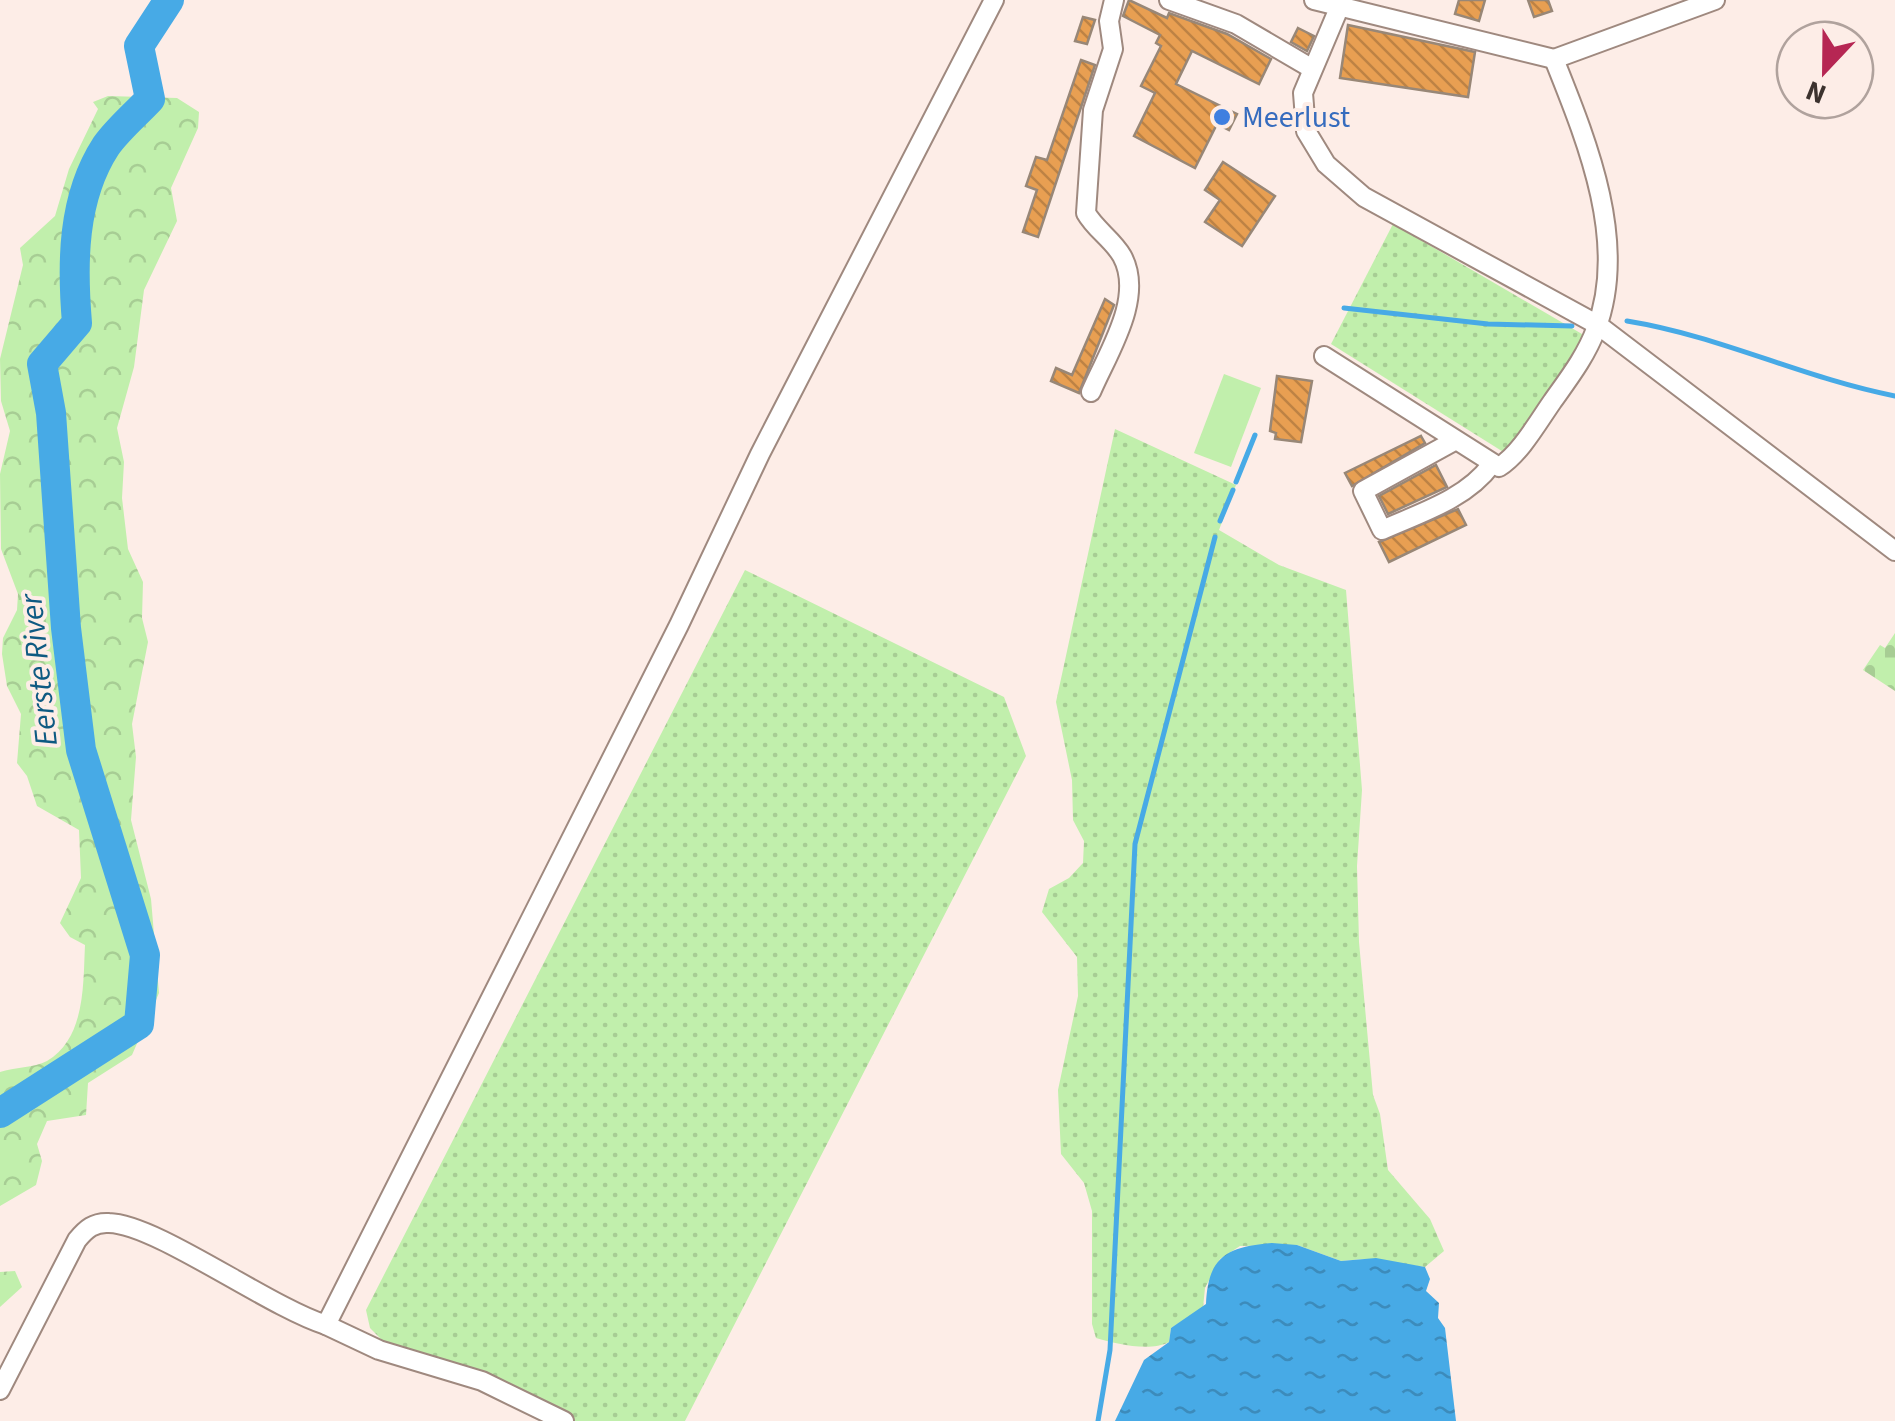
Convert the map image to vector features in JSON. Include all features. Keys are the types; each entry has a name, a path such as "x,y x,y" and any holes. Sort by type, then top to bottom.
{"street":[{"path":"326,1325 617,749 760,454 994,0"},
{"path":"1091,392 1124,314 1129,283 1122,257 1086,213 1092,110 1113,49 1109,21 1114,0"},
{"path":"1169,0 1236,24 1311,68"},
{"path":"1314,0 1554,59 1715,0"},
{"path":"1339,8 1303,93 1303,118 1311,143 1326,164 1364,196 1598,326 1895,551"},
{"path":"1324,356 1491,465 1499,467 1507,462 1583,359 1598,326 1606,252 1604,221 1592,164 1554,59"},
{"path":"1454,441 1363,491 1382,530 1479,482 1491,465"},
{"path":"0,1390 76,1240 98,1224 126,1225 262,1298 379,1350 482,1381 564,1421"}],"green space":[{"path":"108,96 177,98 199,112 198,128 171,188 177,221 144,290 134,367 117,428 124,462 122,498 128,549 143,582 142,618 148,642 132,724 136,757 131,820 151,899 159,993 132,1055 88,1083 86,1115 47,1121 37,1144 42,1161 36,1185 0,1206 0,1072 47,1061 69,1039 80,1009 85,945 70,937 60,923 81,878 79,830 37,806 27,776 17,763 21,714 7,686 2,654 3,638 17,610 18,594 1,549 0,474 10,431 1,401 0,359 23,265 20,248 55,216 69,169 98,109 93,102"},
{"path":"1393,224 1582,334 1585,343 1505,453 1331,344"},
{"path":"1224,374 1261,388 1231,467 1194,453"},
{"path":"1115,429 1236,485 1219,530 1279,565 1346,590 1362,790 1357,866 1359,942 1373,1095 1380,1114 1388,1170 1430,1219 1444,1251 1425,1267 1364,1259 1341,1261 1297,1245 1240,1246 1220,1259 1205,1288 1203,1308 1171,1328 1169,1342 1143,1347 1096,1338 1092,1324 1092,1211 1084,1183 1061,1154 1058,1090 1078,996 1077,957 1042,912 1049,889 1069,878 1083,863 1084,841 1073,820 1072,780 1056,702"},
{"path":"745,570 1004,697 1026,756 685,1421 573,1421 462,1366 385,1343 370,1328 366,1310"},
{"path":"1895,633 1895,691 1863,670 1880,645 1885,648"},
{"path":"15,1271 22,1287 0,1307 0,1272"}],"water":[{"path":"1297,1245 1341,1261 1376,1258 1425,1267 1430,1279 1426,1291 1439,1303 1438,1318 1445,1328 1456,1421 1115,1421 1144,1360 1169,1342 1171,1328 1206,1304 1211,1275 1223,1257 1243,1247"}],"building":[{"path":"1129,0 1167,18 1169,13 1227,34 1271,59 1259,84 1192,51 1176,84 1237,114 1229,130 1217,124 1195,168 1134,136 1155,93 1141,86 1161,46 1156,43 1160,35 1123,16"},
{"path":"1459,0 1485,0 1479,21 1455,14"},
{"path":"1528,0 1548,0 1552,11 1534,17"},
{"path":"1083,17 1095,20 1087,44 1075,41"},
{"path":"1348,25 1475,52 1468,97 1340,78"},
{"path":"1298,28 1314,36 1307,51 1291,42"},
{"path":"1081,60 1095,65 1038,237 1023,232 1037,190 1026,186 1036,157 1047,160"},
{"path":"1223,162 1275,196 1242,246 1205,222 1220,200 1205,190"},
{"path":"1105,299 1114,305 1079,393 1051,381 1056,368 1072,375"},
{"path":"1277,376 1312,381 1301,442 1275,439 1276,433 1270,431"},
{"path":"1421,436 1425,443 1352,486 1345,473"},
{"path":"1436,465 1447,487 1388,514 1379,496"},
{"path":"1458,509 1466,525 1389,562 1379,542"}],"waterway":[{"name":"Eerste River","path":"0,1113 139,1024 145,955 81,750 66,628 51,413 42,364 77,323 75,255 86,187 106,146 150,99 139,46 169,0"},
{"path":"1344,308 1488,324 1572,326"},
{"path":"1627,321 1895,396"},
{"path":"1236,482 1255,435"},
{"path":"1220,521 1233,490"},
{"path":"1098,1421 1110,1350 1135,844 1215,537"}],"place":[{"name":"Meerlust","path":"1222,117"}]}
